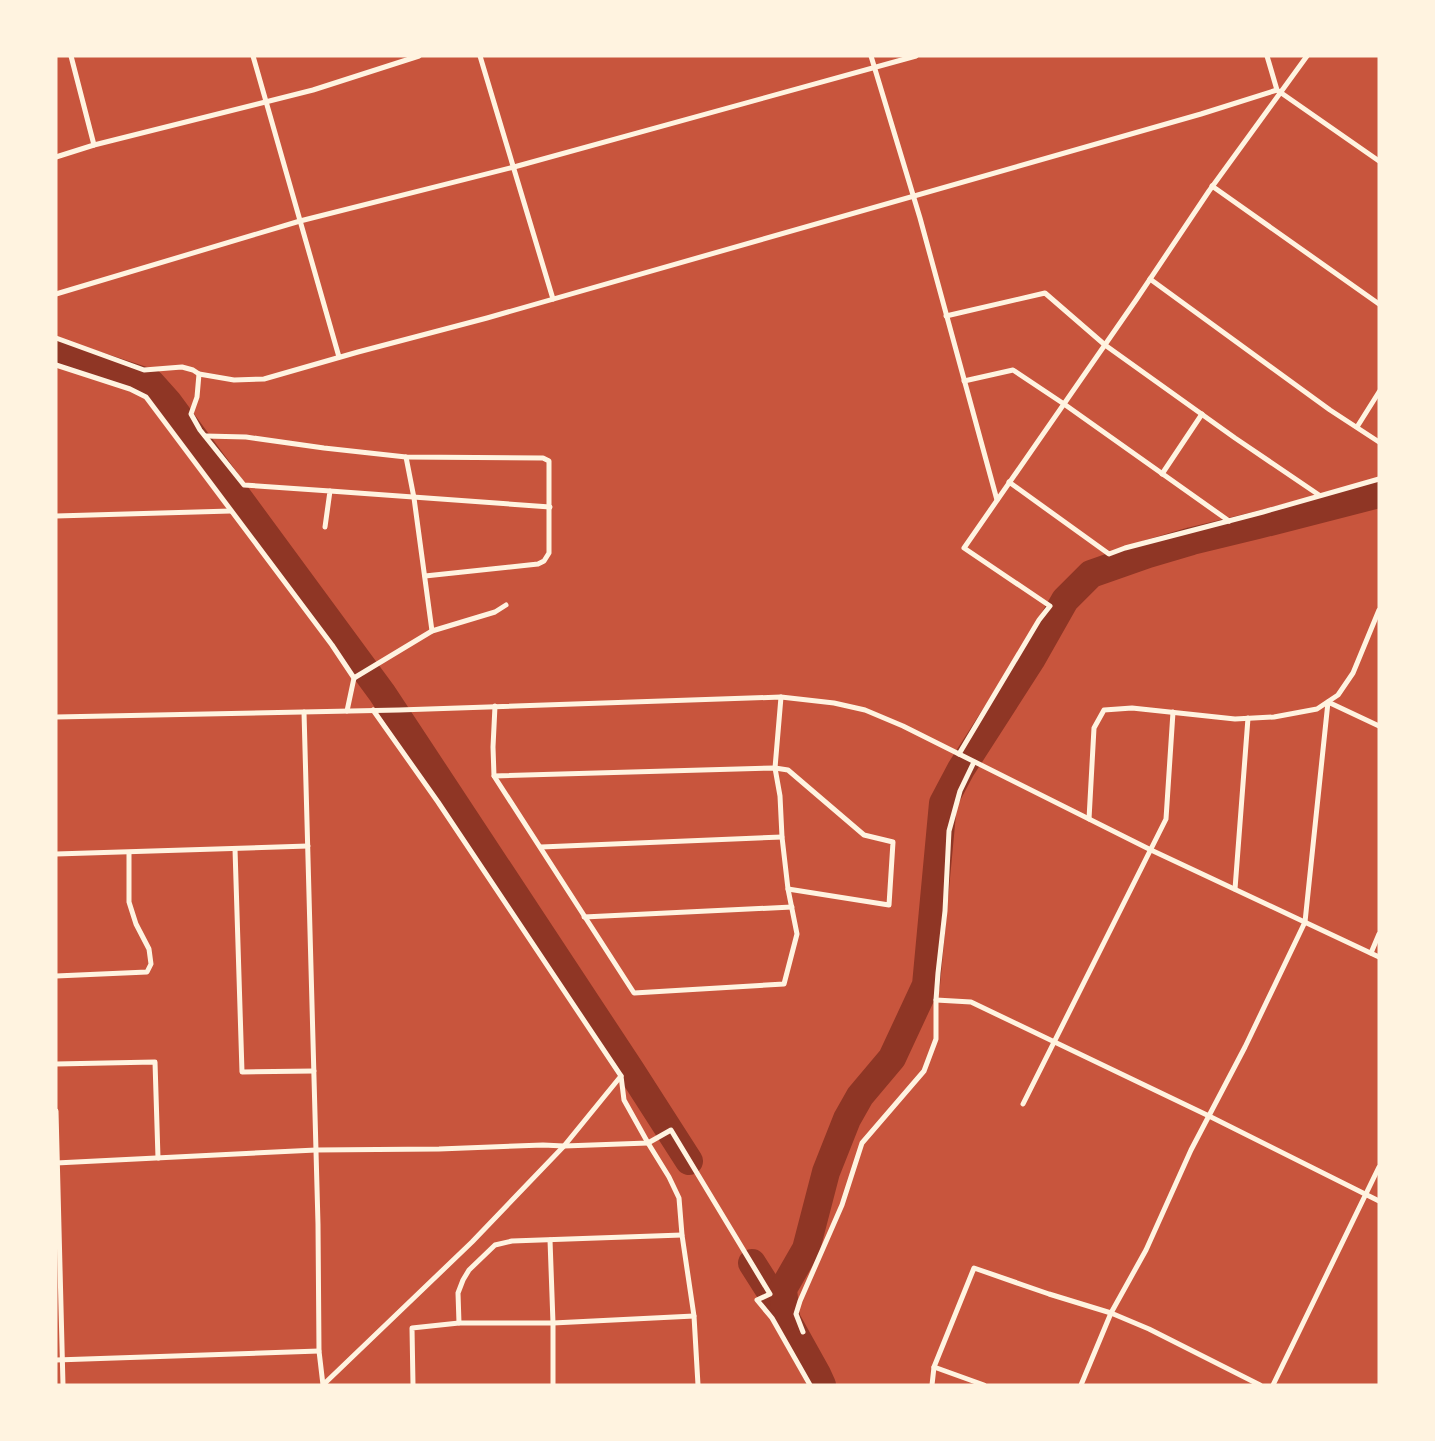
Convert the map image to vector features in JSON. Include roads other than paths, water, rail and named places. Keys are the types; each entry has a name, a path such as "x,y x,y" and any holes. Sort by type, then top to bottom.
{"street":[{"path":"71,56 94,145"},
{"path":"253,56 339,357"},
{"path":"56,157 94,145 313,90 419,56"},
{"path":"480,56 553,299"},
{"path":"871,56 913,196 997,500"},
{"path":"56,294 300,221 514,166 916,56"},
{"path":"1267,56 1279,91 1379,161"},
{"path":"959,754 1039,620 1050,606 964,548 1105,345 1212,186 1279,91 1307,56"},
{"path":"56,338 144,370 182,367 199,374 234,380 264,379 487,318 1279,91"},
{"path":"1212,186 1379,304"},
{"path":"1150,279 1322,404 1379,442"},
{"path":"946,316 1045,292 1105,345 1319,495"},
{"path":"56,365 130,389 146,397 332,645 354,678"},
{"path":"964,381 1014,370 1229,521"},
{"path":"199,374 197,397 191,414 205,436 244,485 550,507"},
{"path":"1356,427 1379,392"},
{"path":"1162,474 1202,414"},
{"path":"205,436 246,436 324,448 406,457 543,458 549,461 549,553 544,561 538,564 425,576"},
{"path":"406,457 414,498 432,631"},
{"path":"1009,482 1109,554 1379,479"},
{"path":"325,527 330,491"},
{"path":"56,516 231,511"},
{"path":"347,711 354,678 432,631 495,612 506,605"},
{"path":"1090,818 1094,728 1104,710 1132,708 1235,719 1274,718 1317,709 1338,695 1353,673 1379,610"},
{"path":"495,706 494,776 634,993 784,984 797,934 788,889 782,837 780,796 774,768 781,697"},
{"path":"56,717 399,710 781,697 834,703 865,710 903,726 1151,850 1379,957"},
{"path":"1328,702 1379,726"},
{"path":"1081,1385 1111,1313 1146,1250 1191,1150 1245,1047 1305,922 1328,702"},
{"path":"373,710 443,810 621,1076 624,1100 669,1177 679,1198 682,1235 694,1316 698,1385"},
{"path":"304,712 318,1224 319,1351 323,1385"},
{"path":"1023,1104 1166,819 1173,712"},
{"path":"1235,889 1248,718"},
{"path":"803,1332 796,1314 800,1301 842,1205 862,1143 924,1071 936,1039 936,1000 945,911 949,831 960,791 974,762"},
{"path":"494,776 774,768 788,770 864,835 893,842 889,905 788,889"},
{"path":"541,848 782,837"},
{"path":"56,854 308,846"},
{"path":"235,849 242,1072 314,1071"},
{"path":"56,976 147,972 151,964 150,949 136,924 130,902 129,852"},
{"path":"584,917 792,907"},
{"path":"1371,953 1379,934"},
{"path":"936,1000 971,1002 1209,1116 1379,1201"},
{"path":"56,1064 155,1062 158,1158"},
{"path":"323,1385 472,1242 564,1146 621,1076"},
{"path":"56,1111 63,1385"},
{"path":"57,1163 316,1150 439,1149 648,1143 671,1130 770,1294 757,1300 772,1318 810,1385"},
{"path":"1273,1385 1379,1167"},
{"path":"459,1323 458,1293 463,1280 469,1270 495,1246 512,1241 682,1235"},
{"path":"550,1240 553,1385"},
{"path":"932,1385 934,1367 974,1268 1111,1313 1149,1329 1260,1385"},
{"path":"413,1385 412,1328 459,1323 553,1323 694,1316"},
{"path":"56,1360 319,1351"},
{"path":"934,1367 984,1385"}],"waterway":[{"path":"56,352 151,383 168,402 382,693 689,1161"},
{"path":"786,1318 783,1289 806,1249 826,1172 847,1119 860,1096 892,1058 926,985 943,803 961,769 1031,660 1065,600 1091,574 1148,554 1192,541 1379,494"},
{"path":"752,1263 778,1304 822,1385"}]}
